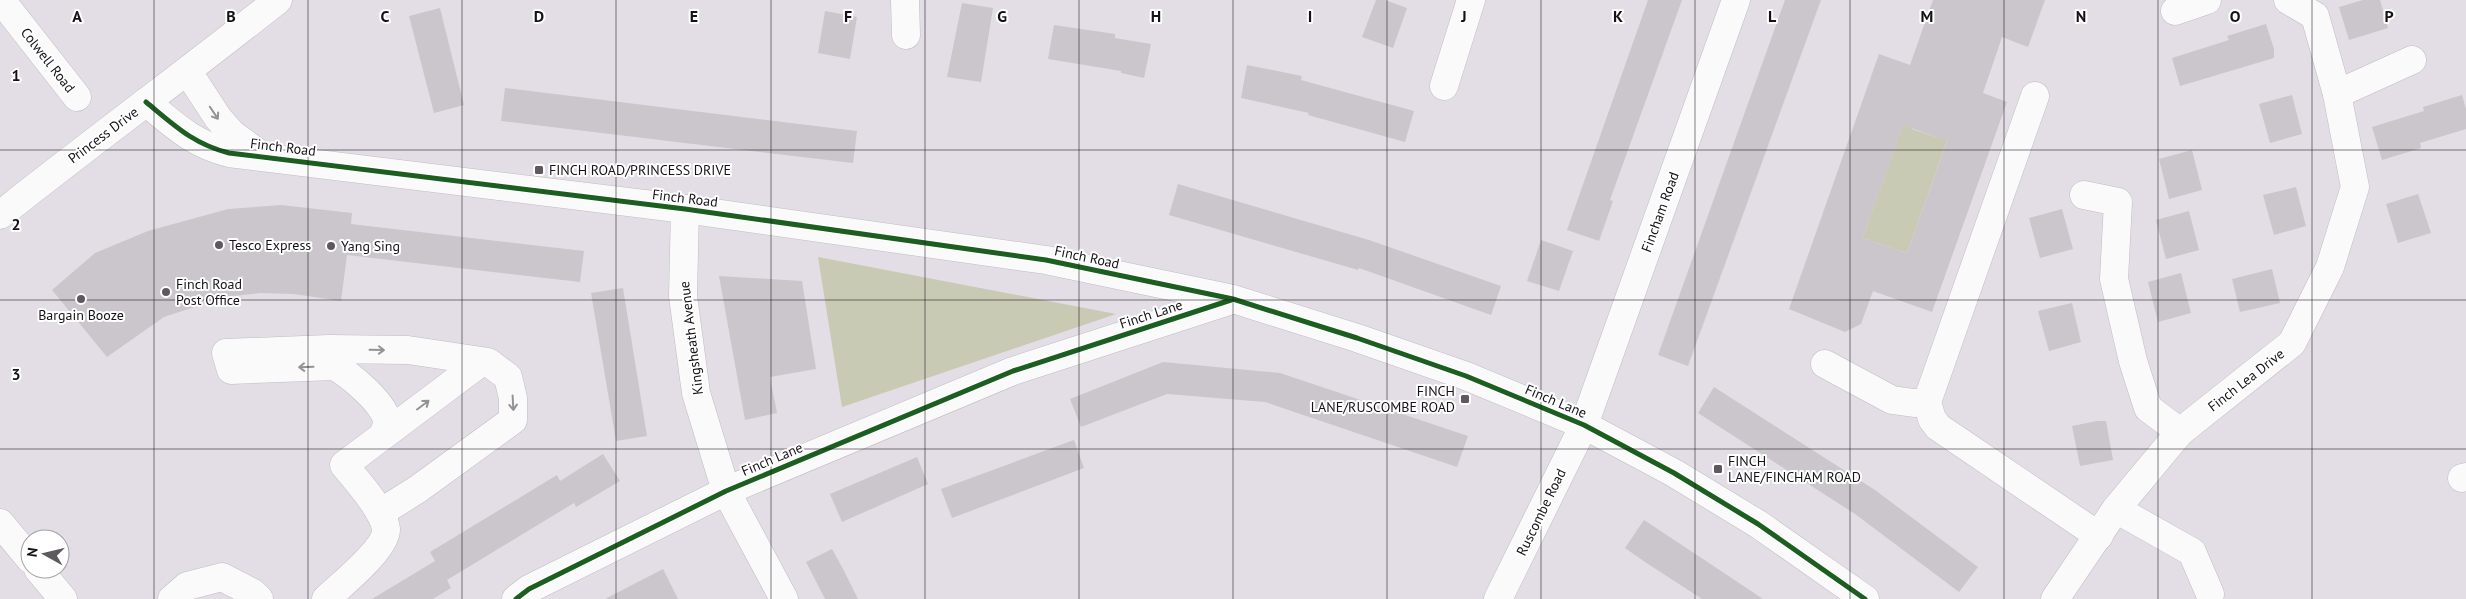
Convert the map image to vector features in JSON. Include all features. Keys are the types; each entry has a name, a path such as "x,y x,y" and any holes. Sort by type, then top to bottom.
{"street":[{"name":"Colwell Road","path":"1,0 77,97"},
{"name":"Princess Drive","path":"0,215 104,132 188,72 278,0"},
{"path":"905,0 906,35"},
{"path":"1444,86 1471,0"},
{"name":"Fincham Road","path":"1584,425 1736,0"},
{"path":"2175,11 2207,0"},
{"name":"Finch Lea Drive","path":"2055,599 2116,509 2180,432 2292,344 2330,268 2356,187 2337,94 2315,16 2288,0"},
{"path":"2337,94 2412,60"},
{"name":"Finch Road","path":"188,72 218,118 232,134 261,155"},
{"path":"2034,96 1927,402 1932,419 1938,427 2099,536"},
{"name":"Finch Road","path":"146,102 189,138 208,148 229,152 685,209 1046,260 1233,299"},
{"path":"2084,195 2118,202 2114,279 2134,361 2148,408 2180,432"},
{"name":"Kingsheath Avenue","path":"685,209 683,296 696,392 726,491 784,599"},
{"name":"Finch Lane","path":"516,599 529,588 726,491 1014,371 1233,299 1357,338 1466,376 1584,425 1674,473 1758,524 1865,599"},
{"path":"380,513 418,489 513,420 513,398 508,378 488,362 408,350 328,349 226,354 231,370 334,366 344,371 368,392 381,409 387,421 384,434"},
{"path":"326,599 379,548 386,529 380,513 344,465 481,362"},
{"path":"1825,364 1892,400 1914,403 1927,402"},
{"name":"Ruscombe Road","path":"1498,599 1584,425"},
{"path":"2116,509 2192,552 2210,594"},
{"path":"0,523 20,547"},
{"path":"172,599 187,586 222,577 253,593 259,599"},
{"path":"46,579 63,599"}],"green space":[{"path":"1906,116 1912,129 1939,138 1950,132 1907,253 1863,238"},
{"path":"818,257 1116,314 842,407"}],"building":[{"path":"1376,0 1385,0 1407,8 1393,48 1362,37"},
{"path":"1648,0 1682,0 1610,200 1613,201 1599,241 1567,230"},
{"path":"1785,0 1821,0 1688,366 1658,355"},
{"path":"1933,0 2045,0 2028,47 2002,37 1983,93 2007,102 1932,312 1873,291 1861,324 1845,332 1789,309 1879,54 1910,65","holes":["1903,125 1947,141 1907,253 1863,238"]},
{"path":"2363,0 2380,0 2388,28 2349,40 2339,7"},
{"path":"962,3 993,8 981,82 947,77"},
{"path":"440,8 464,105 434,113 409,16"},
{"path":"825,11 857,17 850,59 818,53"},
{"path":"2266,24 2274,49 2274,58 2180,86 2172,58 2229,40 2227,36"},
{"path":"1054,25 1115,34 1115,38 1151,44 1144,78 1121,73 1121,71 1048,59"},
{"path":"1247,65 1302,76 1301,80 1414,111 1405,142 1308,115 1309,113 1241,98"},
{"path":"505,88 857,131 853,163 501,121"},
{"path":"2292,95 2302,134 2270,143 2259,104"},
{"path":"2462,95 2466,109 2466,129 2420,143 2421,148 2382,160 2372,127 2424,111 2423,107"},
{"path":"2192,150 2202,190 2169,199 2159,159"},
{"path":"1178,184 1369,240 1501,286 1491,315 1359,268 1358,270 1169,215"},
{"path":"2296,187 2306,226 2274,235 2263,195"},
{"path":"2418,194 2431,233 2398,243 2386,204"},
{"path":"281,205 352,213 351,224 584,251 580,282 347,255 341,301 294,294 260,293 225,297 164,317 107,357 52,290 95,253 148,231 228,209"},
{"path":"2062,209 2073,249 2040,258 2029,218"},
{"path":"2189,211 2199,250 2166,259 2156,220"},
{"path":"1541,240 1573,251 1559,291 1527,281"},
{"path":"2272,269 2280,303 2240,312 2232,279"},
{"path":"2181,273 2191,313 2158,322 2148,282"},
{"path":"719,276 802,281 816,369 770,377 777,413 745,420"},
{"path":"623,288 647,436 616,441 591,293"},
{"path":"2072,303 2081,342 2049,351 2038,311"},
{"path":"1163,362 1280,373 1468,436 1457,467 1265,402 1167,394 1081,427 1070,399"},
{"path":"1714,387 1875,490 1978,567 1959,592 1855,514 1698,413"},
{"path":"2106,421 2113,460 2080,466 2072,426"},
{"path":"1074,440 1084,468 952,518 941,489"},
{"path":"603,454 620,481 576,507 574,503 447,580 451,588 433,599 372,599 435,561 430,552 557,475 560,481"},
{"path":"917,457 928,484 842,522 830,494"},
{"path":"1644,520 1763,599 1702,599 1645,562 1625,548"},
{"path":"832,549 858,599 825,599 806,562"},
{"path":"663,569 678,599 605,599"}],"cycle path":[{"path":"146,102 184,133 216,149 229,153 685,209 1046,260 1233,299 1357,338 1466,376 1584,425 1674,473 1758,524 1865,599"},
{"path":"516,599 529,589 726,491 1013,371 1231,300"}],"place":[{"name":"FINCH ROAD/PRINCESS DRIVE","path":"539,170"},
{"name":"Tesco Express","path":"219,245"},
{"name":"Yang Sing","path":"331,246"},
{"name":"Finch Road Post Office","path":"166,292"},
{"name":"Bargain Booze","path":"81,299"},
{"name":"FINCH LANE/RUSCOMBE ROAD","path":"1465,399"},
{"name":"FINCH LANE/FINCHAM ROAD","path":"1718,469"}]}
